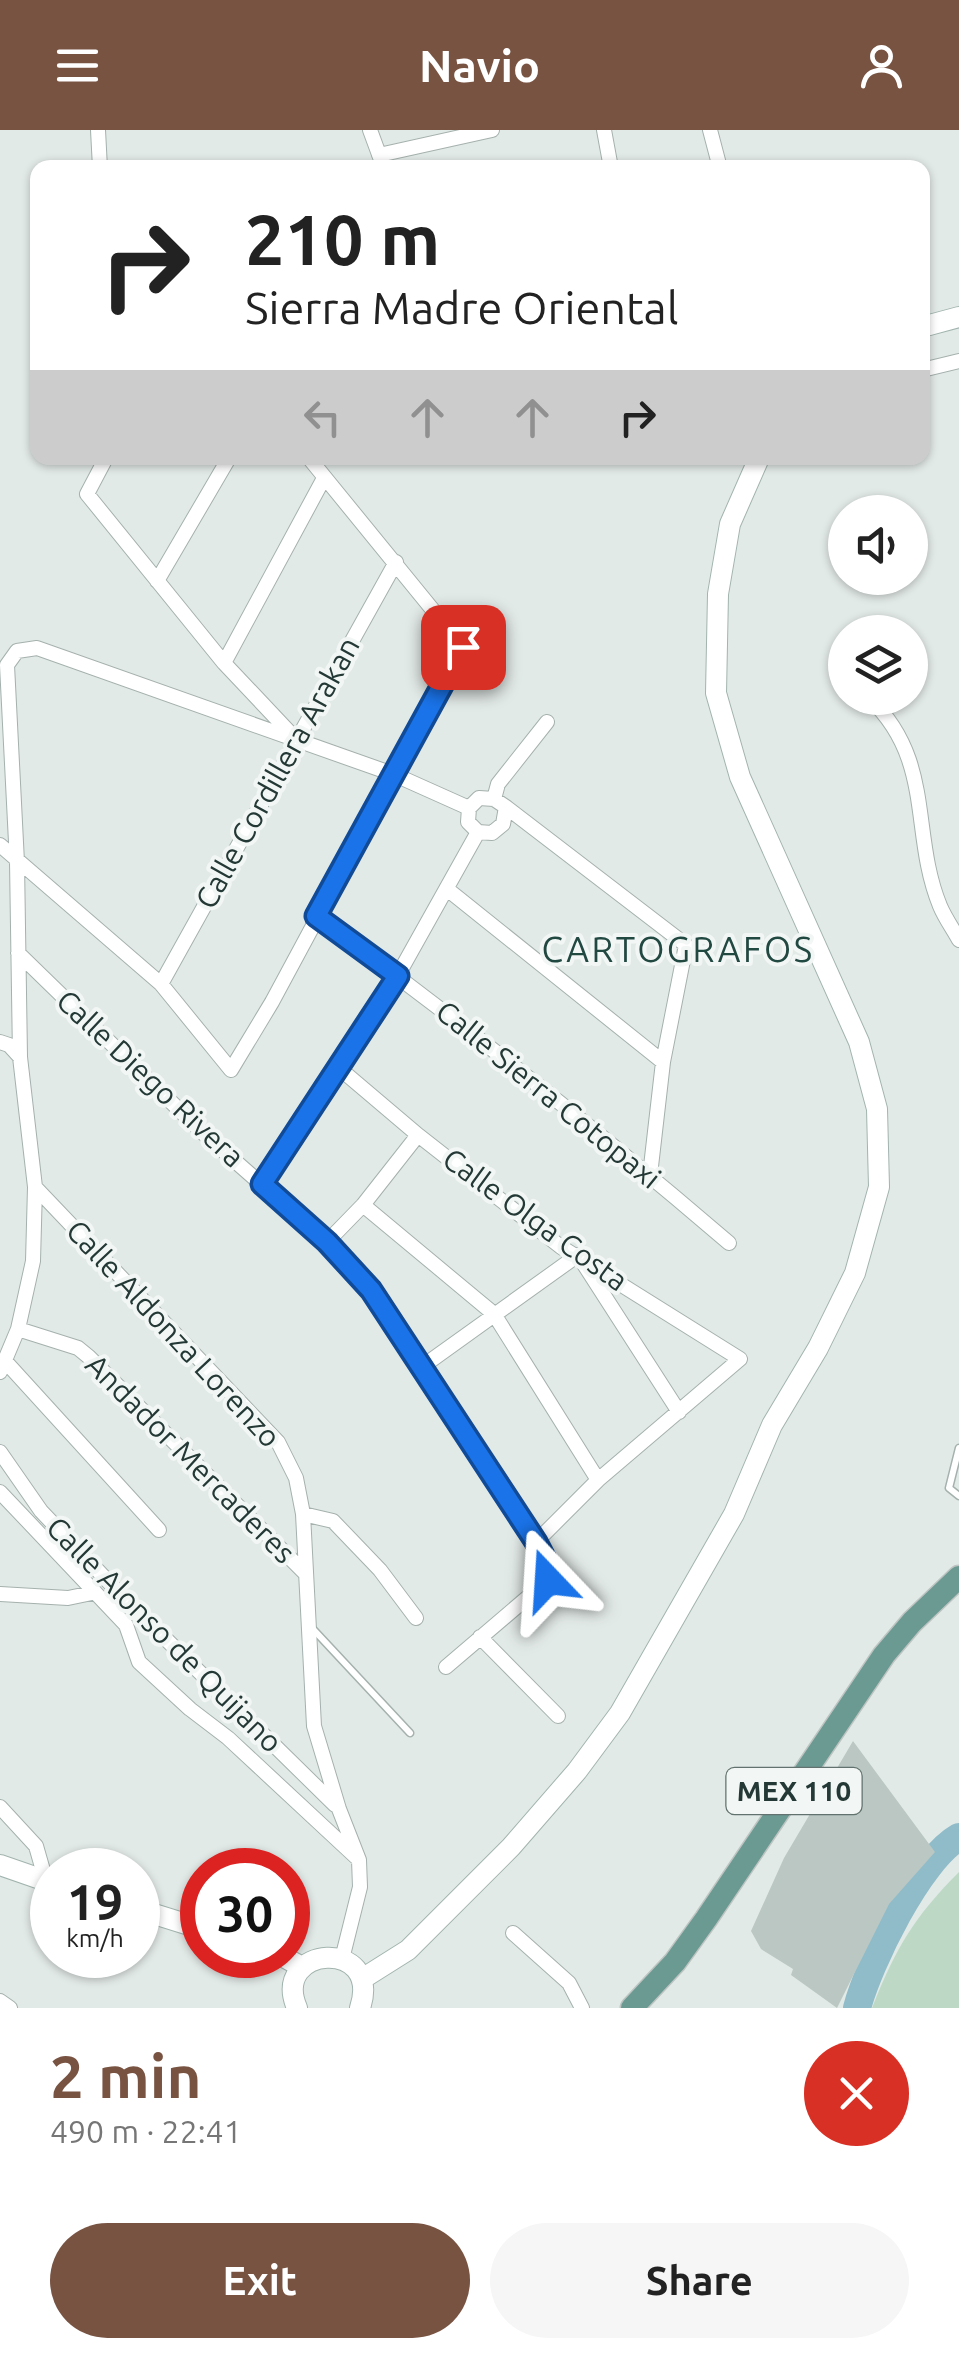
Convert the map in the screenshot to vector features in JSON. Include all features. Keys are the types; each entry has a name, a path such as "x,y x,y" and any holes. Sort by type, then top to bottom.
{"main road":[{"name":"MEX 110","path":"632,2008 675,1962 706,1920 884,1654 959,1576"}],"street":[{"path":"98,130 100,160"},
{"path":"370,130 382,160"},
{"path":"386,160 492,130"},
{"path":"604,130 610,160"},
{"path":"710,130 718,160"},
{"path":"930,324 959,317"},
{"path":"930,368 959,360"},
{"path":"102,465 86,494 224,663 296,740"},
{"path":"157,581 224,465"},
{"path":"0,845 162,984 231,1070 272,1002 463,647 315,465"},
{"path":"362,1979 408,1950 511,1847 578,1771 620,1713 734,1514 772,1425 826,1333 854,1273 879,1186 876,1108 859,1042 740,777 716,693 718,594 727,542 736,508 756,465"},
{"path":"224,663 324,478"},
{"name":"Calle Cordillera Arakan","path":"162,984 396,562"},
{"path":"159,1530 3,1366 18,1329 33,1261 35,1187 20,1056 8,665 17,651 37,648 393,774 469,808"},
{"path":"888,715 910,758 940,905 959,940"},
{"path":"547,722 498,784 500,803 502,824 492,833 478,832 468,822 469,808 479,798 500,803 686,946 663,1062 650,1175"},
{"path":"262,1184 398,976 478,832"},
{"path":"447,889 663,1062"},
{"name":"Calle Sierra Cotopaxi","path":"316,916 398,976 729,1242"},
{"name":"Calle Diego Rivera","path":"18,953 202,1132 327,1242 371,1290 536,1542 549,1567 548,1580 446,1667"},
{"path":"0,1042 20,1056"},
{"name":"Calle Olga Costa","path":"340,1068 561,1247 740,1359 679,1412"},
{"path":"327,1242 364,1205 418,1135"},
{"name":"Calle Aldonza Lorenzo","path":"35,1187 278,1442 296,1478 303,1514 314,1726 339,1809 360,1860 360,1886 342,1958"},
{"path":"364,1205 494,1314 598,1480"},
{"path":"420,1369 578,1255 679,1412 598,1480 536,1542"},
{"name":"Andador Mercaderes","path":"18,1329 78,1348 89,1357 304,1572"},
{"name":"Calle Alonso de Quijano","path":"0,1452 41,1511 339,1809"},
{"name":"Calle Alonso de Quijano","path":"0,1492 126,1625 139,1662 360,1860"},
{"path":"303,1514 333,1520 380,1570 416,1618"},
{"path":"0,1594 68,1598 92,1593"},
{"path":"112,1612 124,1598"},
{"path":"480,1637 558,1716"},
{"path":"0,1807 37,1848"},
{"path":"0,1865 30,1875"},
{"path":"513,1933 569,1983 582,2008"},
{"path":"310,1962 328,1956 342,1958 354,1967 362,1979 360,2008"},
{"path":"296,2008 292,1988 297,1978"},
{"path":"0,2001 10,2008"}],"lane":[{"path":"959,1448 948,1480 949,1488 959,1496"},
{"path":"307,1624 410,1733"}],"green space":[{"path":"959,1872 959,2008 872,2008 907,1935"}],"building":[{"path":"853,1741 935,1852 889,1904 837,2008 791,1975 793,1969 761,1949 751,1931 784,1858"}],"waterway":[{"path":"857,2008 884,1940 912,1889 944,1849 959,1837"}],"district":[{"name":"CARTOGRAFOS","path":"678,950"}],"route":[{"path":"463,647 316,916 398,976 262,1184 327,1242 371,1290 536,1542 549,1567 548,1580"}]}
